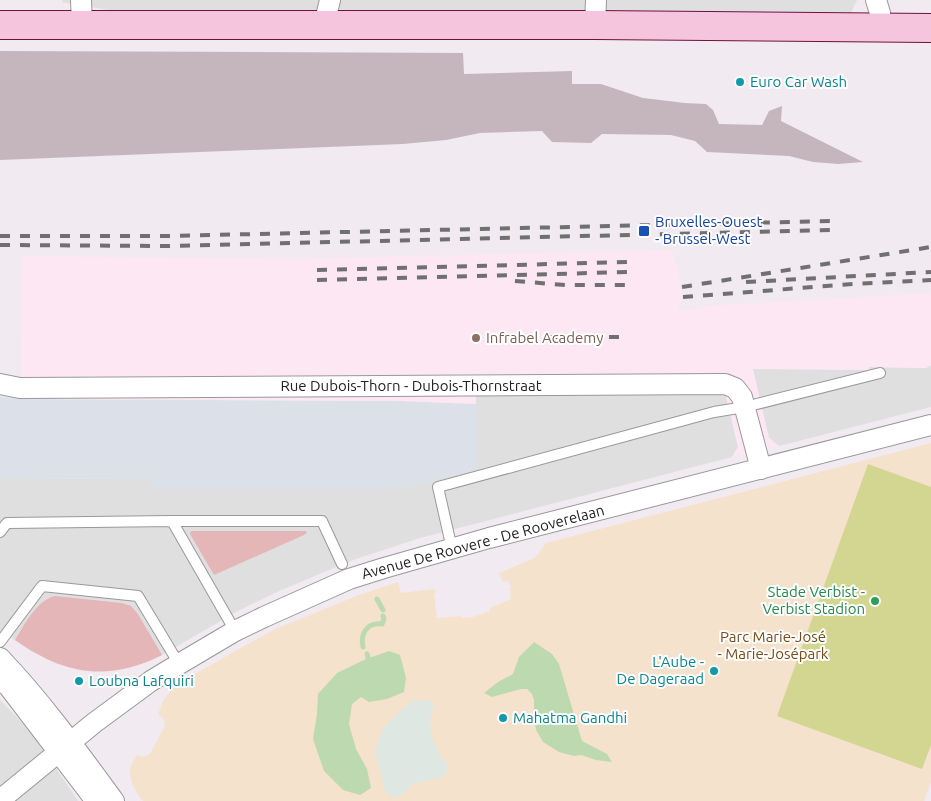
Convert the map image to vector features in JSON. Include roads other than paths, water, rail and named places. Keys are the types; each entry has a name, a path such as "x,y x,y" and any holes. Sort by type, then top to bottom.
{"street":[{"path":"876,0 880,13 879,28"},
{"path":"0,25 81,12 595,12 879,28 931,28"},
{"name":"Rue Dubois-Thorn - Dubois-Thornstraat","path":"0,384 20,388 726,384 735,388 742,397 761,469"},
{"name":"Avenue De Roovere - De Rooverelaan","path":"0,800 94,723 179,664 264,617 349,580 384,568 549,523 931,425"},
{"path":"0,658 20,679 65,747 96,801"},
{"path":"0,678 114,801"}],"lane":[{"path":"452,549 438,487 714,412 745,407 880,373"},
{"path":"172,521 235,632"},
{"path":"0,532 7,523 322,521 342,564"},
{"path":"0,642 42,586 138,596 179,664"}],"waterway":[{"path":"377,599 383,610"},
{"path":"363,647 364,633 372,625 382,624 383,616"},
{"path":"367,654 368,658"}],"railway":[{"path":"0,236 167,236 834,221"},
{"path":"0,245 167,246 835,230"},
{"path":"682,287 931,247"},
{"path":"317,270 630,262"},
{"path":"317,280 631,272"},
{"path":"746,282 931,272"},
{"path":"683,297 931,280"},
{"path":"515,281 565,285 632,285"},
{"path":"549,337 624,337"}],"place":[{"name":"Euro Car Wash","path":"740,82"},
{"name":"Bruxelles-Ouest - Brussel-West","path":"644,231"},
{"name":"Infrabel Academy","path":"476,338"},
{"name":"Stade Verbist - Verbist Stadion","path":"875,601"},
{"name":"L'Aube - De Dageraad","path":"714,671"},
{"name":"Loubna Lafquiri","path":"79,681"},
{"name":"Mahatma Gandhi","path":"503,718"}],"park label":[{"name":"Parc Marie-José - Marie-Josépark","path":"773,646"}]}
